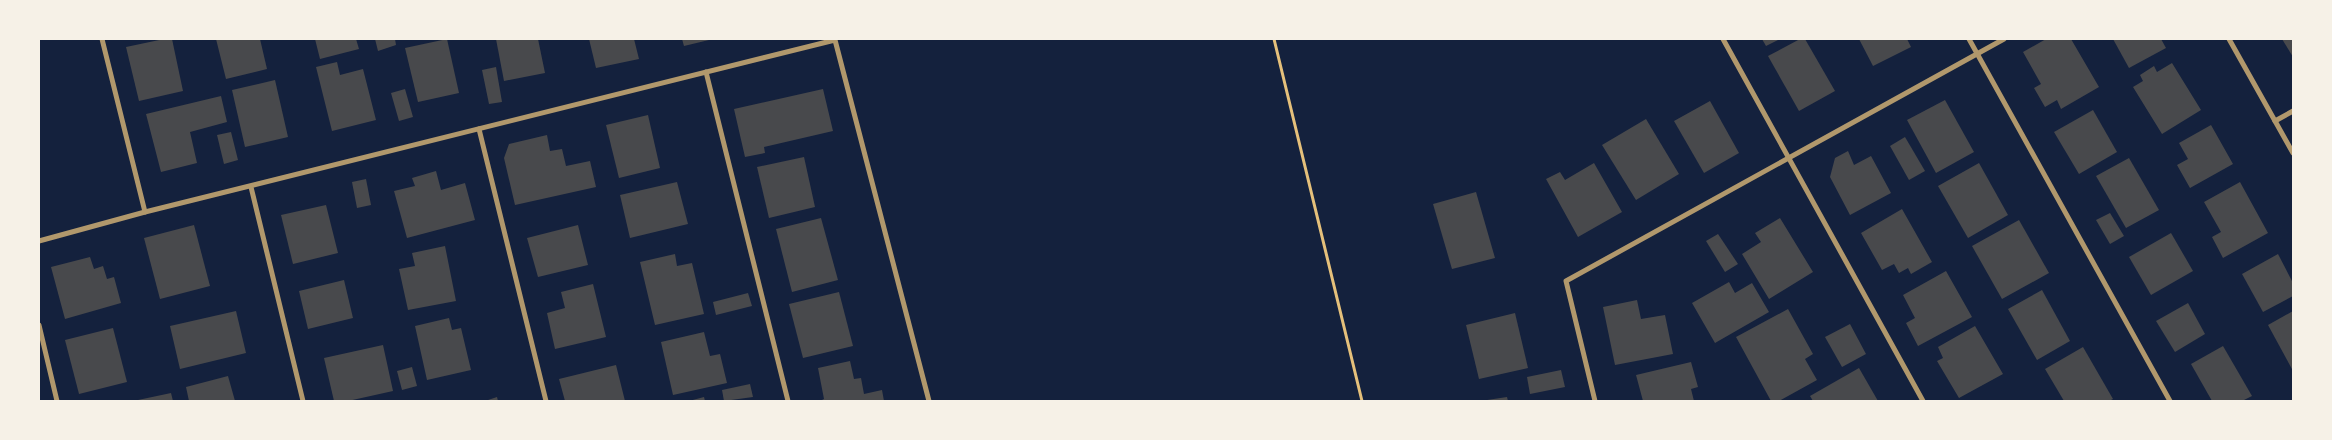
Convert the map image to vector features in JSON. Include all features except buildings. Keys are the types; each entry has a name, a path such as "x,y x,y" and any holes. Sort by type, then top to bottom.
{"street":[{"path":"102,39 145,212"},
{"path":"1723,39 1923,401"},
{"path":"1969,39 2170,401"},
{"path":"1595,401 1566,281 2004,39"},
{"path":"2230,39 2293,153"},
{"path":"39,241 145,212 835,40 929,401"},
{"path":"706,72 788,401"},
{"path":"2276,121 2293,111"},
{"path":"479,129 546,401"},
{"path":"251,187 303,401"},
{"path":"39,325 57,401"}],"path":[{"path":"1274,39 1362,401"}]}
